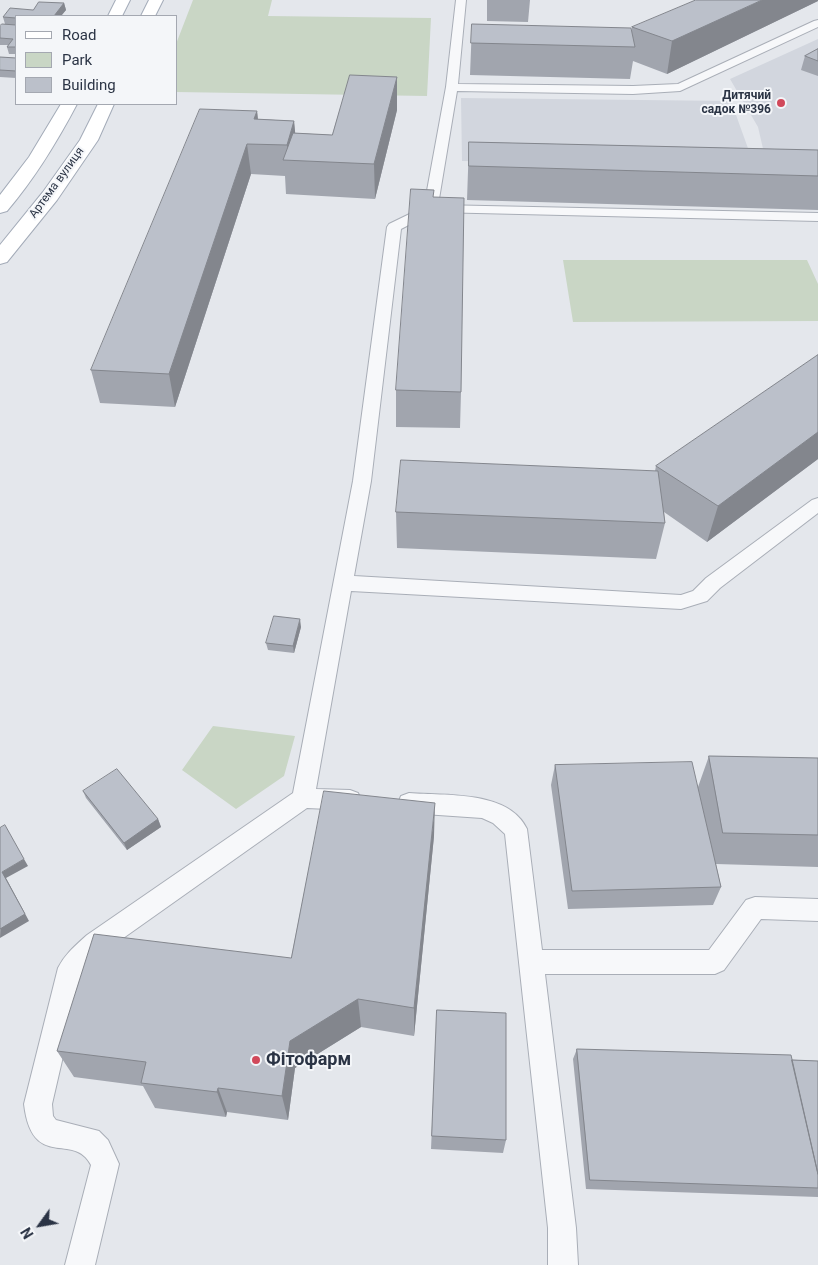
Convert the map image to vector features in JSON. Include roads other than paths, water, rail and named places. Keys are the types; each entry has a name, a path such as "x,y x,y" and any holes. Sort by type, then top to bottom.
{"main road":[{"path":"116,15 123,0"},
{"path":"148,15 156,0"},
{"path":"0,207 13,193 51,139 68,105"},
{"name":"Артема вулиця","path":"0,258 50,196 89,140 106,105"}],"lane":[{"path":"430,209 452,87 460,0"},
{"path":"452,87 632,90 680,86 818,23"},
{"path":"303,798 362,482 394,227 430,209 818,217"},
{"path":"343,583 681,602 700,596 713,583 818,504"},
{"path":"80,1265 105,1164 98,1150 89,1141 48,1132 40,1122 38,1104 71,968 81,956 96,944 303,798 484,808 501,816 516,829 562,1228 563,1265"},
{"path":"532,962 715,962 755,908 818,910"}],"place":[{"name":"Дитячий садок №396","path":"781,103"},
{"name":"Фітофарм","path":"256,1060"}]}
